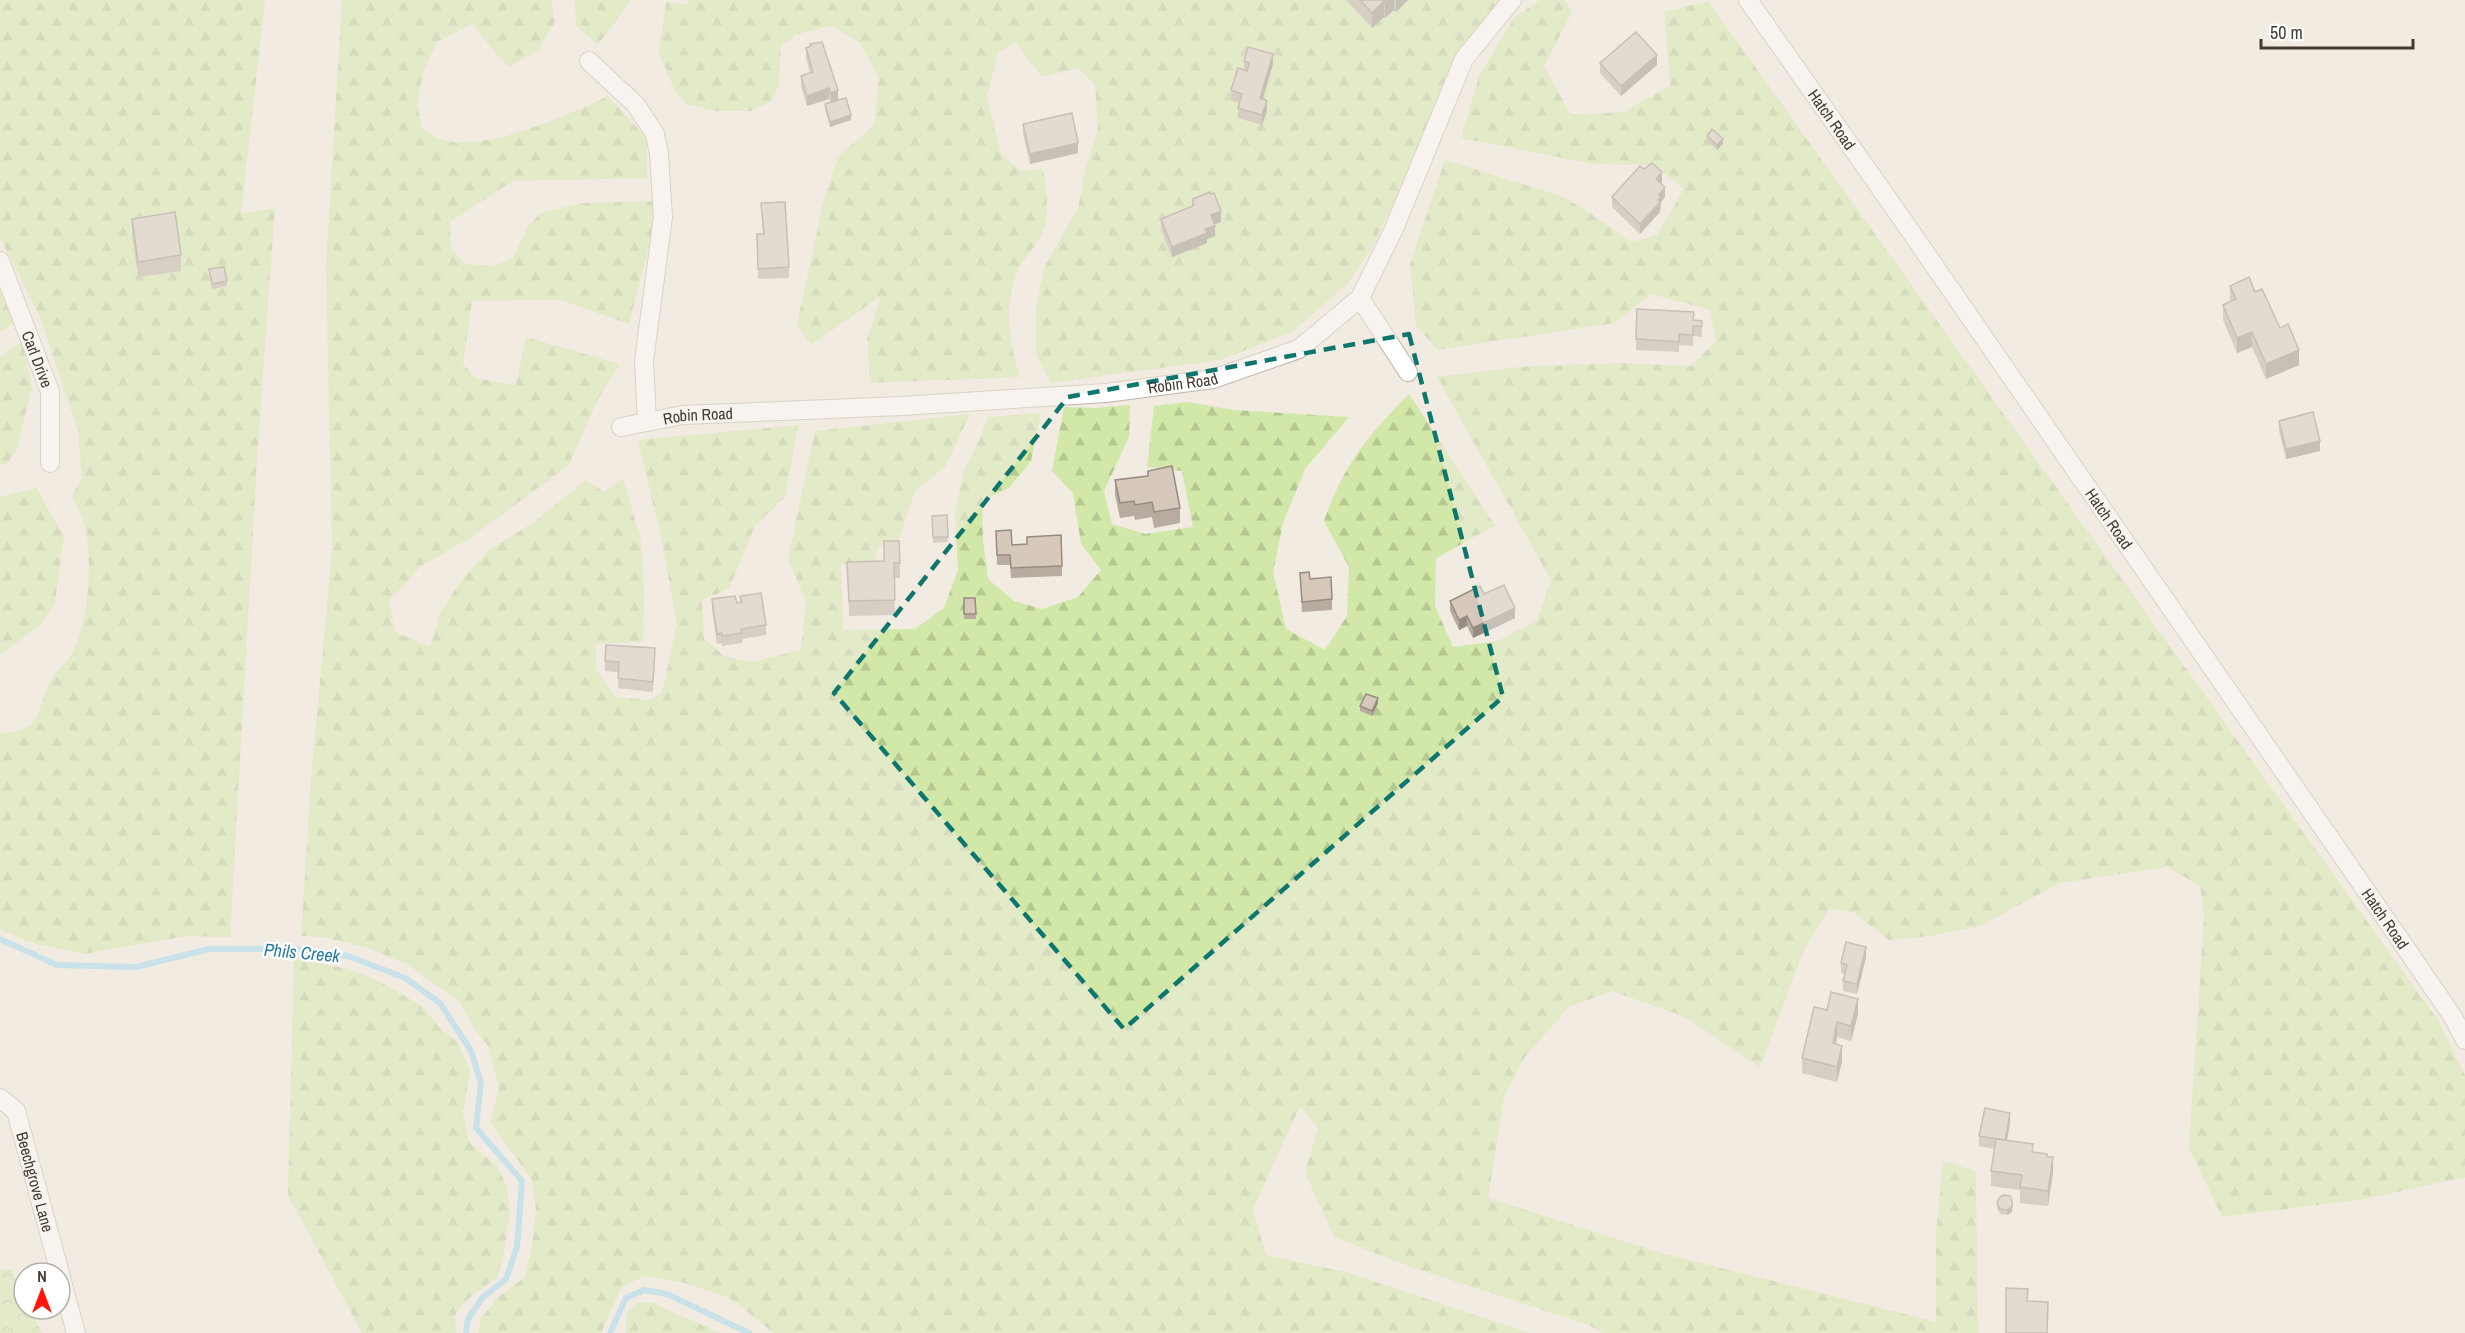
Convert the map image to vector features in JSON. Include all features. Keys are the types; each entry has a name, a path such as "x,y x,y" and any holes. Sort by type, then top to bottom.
{"street":[{"name":"Robin Road","path":"621,427 683,415 902,406 1106,393 1213,379 1299,349 1360,298 1393,231 1464,59 1512,0"},
{"name":"Hatch Road","path":"1748,0 2403,944 2453,1017 2465,1040"},
{"name":"Robin Road","path":"589,61 636,105 655,134 659,154 663,217 644,361 647,422"},
{"name":"Carl Drive","path":"0,261 50,392 50,463"},
{"path":"1360,298 1408,372"},
{"name":"Beechgrove Lane","path":"0,1098 16,1111 57,1261"},
{"name":"Beechgrove Lane","path":"72,1318 76,1333"}],"highlighted area":[{"path":"1409,334 1503,697 1124,1029 834,693 1068,397"}],"green space":[{"path":"0,0 265,0 241,214 275,208 258,442 230,937 188,936 84,954 29,942 3,931 0,927 0,733 14,731 31,724 36,718 51,680 71,655 82,628 88,594 89,560 85,526 72,496 82,477 78,431 40,317 0,237"},
{"path":"342,0 551,0 555,22 538,50 510,67 472,24 437,42 423,73 417,104 422,128 438,138 456,142 477,142 548,122 608,96 646,138 647,178 513,181 450,222 451,249 465,264 494,266 513,258 527,228 540,213 583,203 655,201 651,238 629,324 561,300 472,301 463,364 475,378 516,385 526,337 620,364 597,401 569,465 470,538 421,566 389,601 395,632 430,647 441,611 463,578 489,550 537,520 586,480 604,492 623,478 641,540 644,593 643,642 596,644 596,669 615,697 649,700 662,693 677,625 662,542 638,440 798,425 785,497 755,526 729,589 702,600 704,639 724,656 751,662 801,650 806,602 788,559 815,431 970,414 945,467 915,491 899,539 877,548 876,565 841,564 843,630 915,629 944,608 958,570 955,512 964,470 988,417 1041,413 1031,461 1009,488 982,500 983,539 988,579 1014,601 1042,609 1078,597 1101,570 1081,544 1073,493 1052,471 1064,407 1095,408 1130,405 1129,437 1104,491 1112,524 1145,534 1193,527 1182,471 1147,467 1154,406 1187,402 1234,410 1349,417 1305,469 1283,523 1273,572 1286,629 1325,650 1347,616 1349,567 1324,521 1331,501 1358,452 1381,423 1409,394 1495,526 1436,558 1435,606 1453,647 1498,641 1537,620 1551,580 1437,377 1520,367 1621,363 1691,366 1716,341 1710,310 1651,294 1615,323 1438,350 1416,326 1410,264 1445,160 1562,196 1631,242 1657,235 1684,189 1654,165 1593,164 1461,138 1479,76 1514,18 1540,0 1564,0 1572,12 1544,66 1571,115 1624,112 1670,86 1664,12 1708,1 2439,1022 2465,1075 2465,1177 2365,1199 2222,1217 2189,1148 2204,917 2200,886 2167,867 2060,883 1980,926 1931,936 1889,940 1853,912 1829,909 1803,952 1760,1067 1685,1017 1612,991 1569,1007 1524,1058 1504,1097 1488,1198 1665,1254 1936,1322 1936,1234 1943,1161 1976,1171 1978,1333 1603,1333 1589,1325 1411,1267 1334,1237 1305,1172 1318,1128 1300,1106 1253,1209 1266,1255 1349,1273 1529,1333 774,1333 729,1298 685,1283 646,1276 622,1286 601,1333 479,1333 480,1319 500,1296 525,1277 532,1247 536,1209 532,1180 490,1122 499,1088 488,1046 474,1028 460,1002 407,964 365,947 323,937 301,936 311,779 332,551 326,264"},
{"path":"575,0 631,0 598,45 576,26"},
{"path":"691,0 1501,0 1411,168 1371,249 1348,283 1292,332 1220,360 1051,383 1036,355 1036,308 1044,268 1078,208 1086,167 1098,129 1095,85 1078,68 1042,77 1015,42 998,53 987,96 1000,152 1020,171 1043,169 1047,207 1044,229 1019,268 1010,295 1010,336 1020,377 870,383 867,339 881,296 811,345 797,324 823,204 838,157 874,125 879,77 859,42 831,26 798,34 781,45 779,84 771,101 751,111 716,111 686,104 674,89 659,53 666,2 686,4"},
{"path":"0,277 18,320 0,332"},
{"path":"22,342 32,387 17,449 7,464 0,465 0,357"},
{"path":"36,488 64,536 55,602 42,624 0,655 0,497"},
{"path":"294,959 344,968 377,980 422,1006 440,1028 458,1043 470,1071 463,1114 470,1143 497,1166 507,1187 510,1211 503,1258 497,1277 467,1300 455,1315 456,1333 362,1333 288,1195"},
{"path":"0,1269 12,1272 12,1321 36,1321 42,1333 0,1333"},
{"path":"638,1302 652,1303 721,1333 626,1333 626,1313"}],"building":[{"path":"1360,0 1389,0 1385,3 1384,1 1372,13"},
{"path":"1636,32 1657,55 1621,86 1600,63"},
{"path":"822,42 838,90 831,93 829,88 807,96 801,76 813,72 806,48 811,46 810,44"},
{"path":"1248,47 1273,54 1260,98 1267,101 1262,115 1238,108 1242,94 1231,90 1238,68 1247,71 1249,63 1244,61"},
{"path":"846,98 851,115 830,122 825,104"},
{"path":"1072,113 1078,143 1030,154 1023,124"},
{"path":"1712,129 1723,139 1717,145 1707,136"},
{"path":"1652,163 1662,172 1656,179 1665,187 1659,195 1660,202 1640,224 1612,197 1640,166 1644,169"},
{"path":"1210,192 1214,193 1221,211 1211,215 1215,226 1205,229 1207,233 1172,247 1161,219 1193,206 1193,199"},
{"path":"785,202 789,267 758,269 757,234 764,234 761,203"},
{"path":"175,212 181,255 138,262 132,219"},
{"path":"224,267 227,281 212,284 209,269"},
{"path":"2249,277 2255,292 2262,289 2280,328 2288,324 2299,350 2266,364 2252,332 2237,338 2223,305 2236,299 2230,286"},
{"path":"1637,309 1694,312 1693,320 1702,321 1702,326 1693,326 1693,335 1679,334 1679,342 1636,339"},
{"path":"2313,412 2320,441 2286,449 2279,421"},
{"path":"1172,466 1180,508 1154,512 1152,502 1135,505 1134,501 1120,503 1115,480 1148,476 1148,471"},
{"path":"947,515 948,537 933,537 932,516"},
{"path":"1011,530 1012,545 1027,544 1027,537 1061,535 1062,566 1011,568 1010,555 997,555 996,531"},
{"path":"884,541 899,541 900,563 894,563 895,600 849,601 847,562 884,561"},
{"path":"1309,572 1310,579 1331,577 1332,599 1302,602 1300,573"},
{"path":"1504,585 1515,608 1473,628 1467,616 1459,620 1450,601 1480,586 1484,594"},
{"path":"761,593 766,625 741,629 742,633 722,636 722,633 717,634 712,599 735,596 737,603 742,602 740,596"},
{"path":"964,598 975,598 976,614 964,614"},
{"path":"606,645 655,648 653,682 618,678 619,662 605,661"},
{"path":"1366,694 1378,698 1372,711 1360,706"},
{"path":"1846,942 1866,947 1857,984 1843,981 1847,965 1841,963"},
{"path":"1831,992 1858,999 1851,1026 1837,1022 1833,1043 1842,1046 1837,1067 1802,1058 1814,1007 1827,1010"},
{"path":"1985,1108 2010,1113 2005,1140 1979,1136"},
{"path":"1996,1139 2033,1144 2032,1152 2053,1157 2048,1191 2020,1187 2022,1175 1991,1171"},
{"path":"2003,1195 2010,1196 2012,1201 2012,1207 2007,1210 2000,1209 1997,1203"},
{"path":"2006,1288 2028,1289 2027,1301 2048,1302 2047,1333 2006,1333"}],"waterway":[{"name":"Phils Creek","path":"0,939 57,965 136,967 209,949 294,949 348,956 405,978 440,1003 471,1051 481,1083 476,1128 522,1181 517,1247 506,1279 482,1298 468,1319 466,1333"},
{"name":"Phils Creek","path":"610,1333 626,1298 644,1290 667,1294 749,1333"}]}
